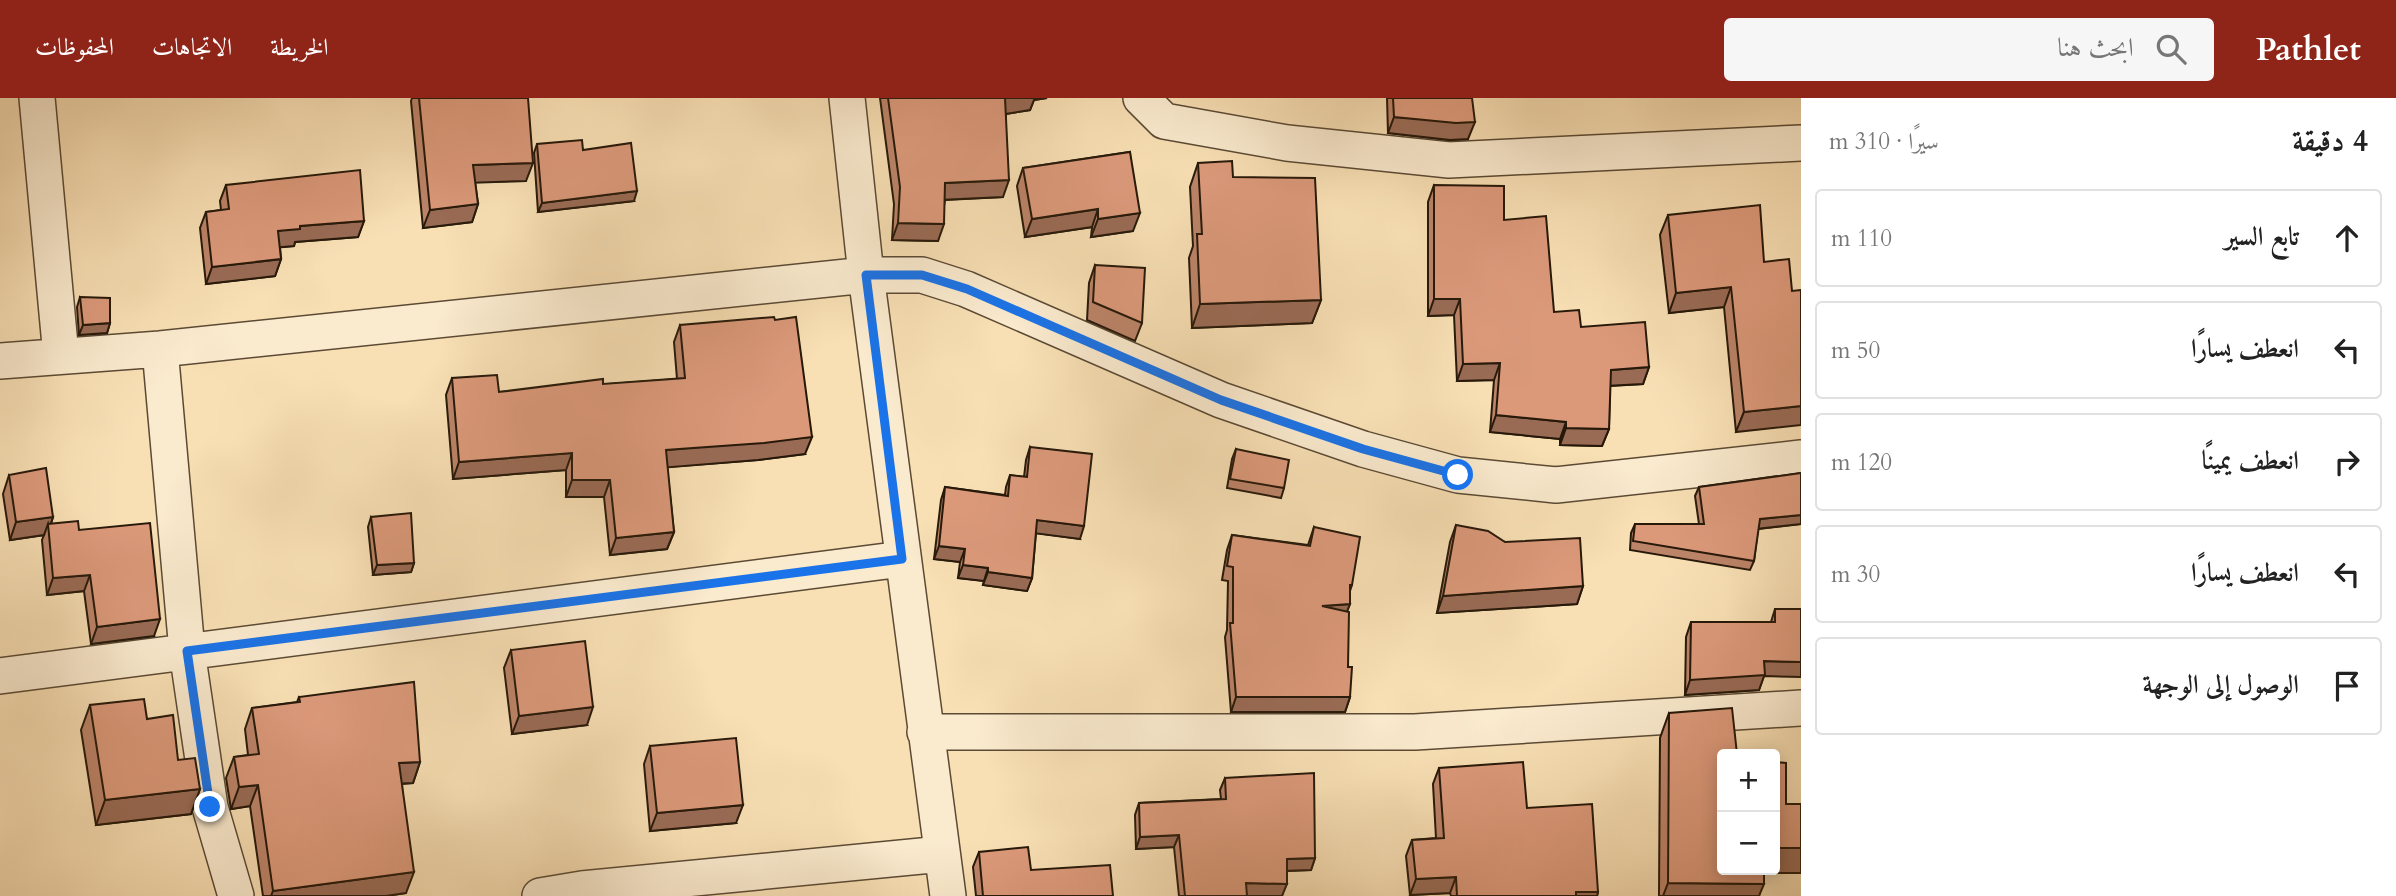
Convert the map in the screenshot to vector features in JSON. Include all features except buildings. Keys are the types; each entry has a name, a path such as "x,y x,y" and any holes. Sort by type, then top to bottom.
{"street":[{"path":"37,98 61,356"},
{"path":"847,98 866,275 948,896"},
{"path":"1141,98 1164,121 1287,143 1449,160 1801,143"},
{"path":"0,361 160,349 866,275 922,275 967,289 1221,400 1363,449 1458,475 1556,485 1801,458"},
{"path":"160,349 187,651 210,807 236,896"},
{"path":"0,676 902,559"},
{"path":"925,732 1415,733 1801,708"},
{"path":"540,896 942,853"}],"route":[{"path":"210,807 187,651 902,559 866,275 922,275 967,289 1221,400 1363,449 1458,475"}]}
